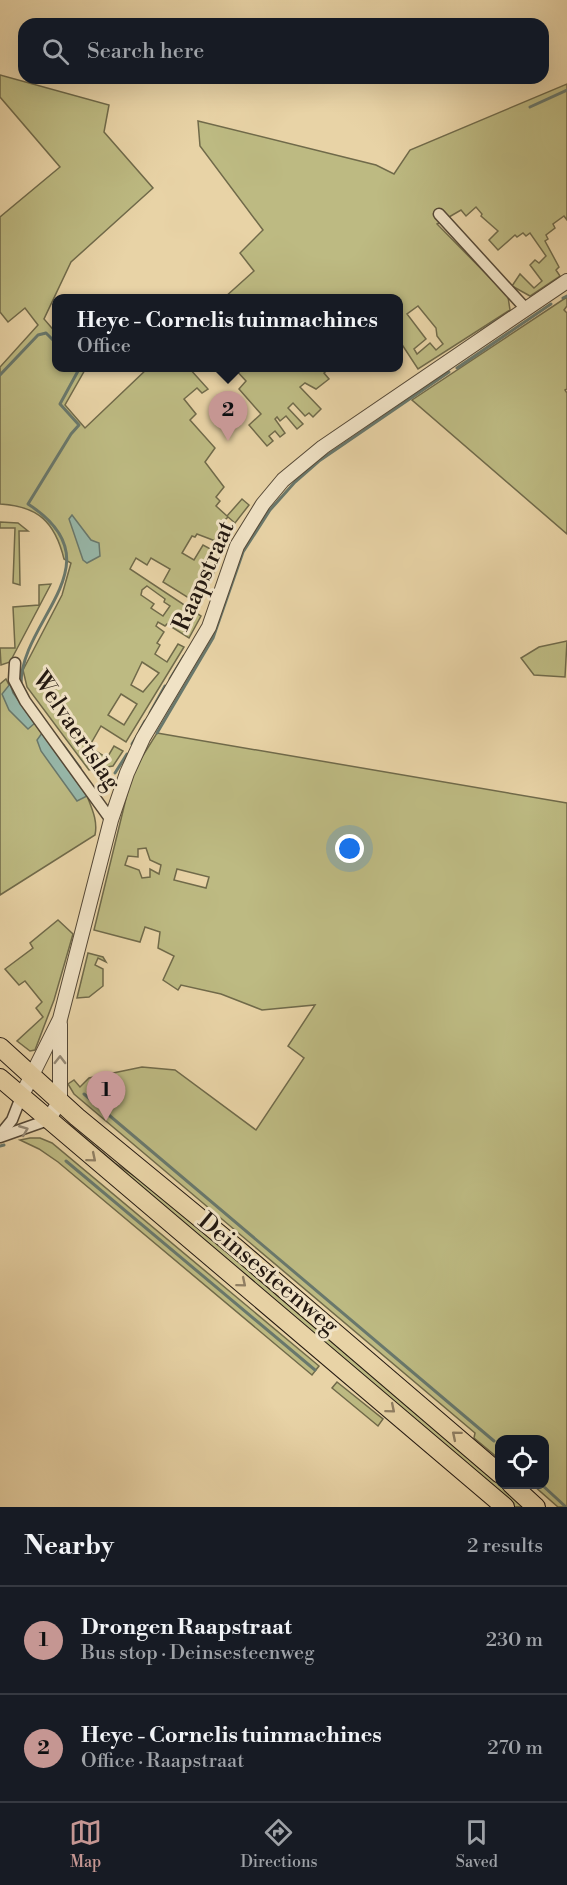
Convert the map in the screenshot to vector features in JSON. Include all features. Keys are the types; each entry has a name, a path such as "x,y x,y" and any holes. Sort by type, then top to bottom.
{"highway":[{"name":"Deinsesteenweg","path":"0,1047 60,1101 495,1470"},
{"name":"Deinsesteenweg","path":"0,1078 405,1420 504,1507"},
{"path":"516,1489 536,1507"}],"street":[{"path":"439,214 526,309"},
{"name":"Raapstraat","path":"21,1097 60,1019 111,820 127,773 143,738 209,627 237,546 263,504 283,480 323,447 567,281"},
{"name":"Welvaertslag","path":"15,663 14,680 25,701 111,820"},
{"name":"Raapstraat","path":"60,1019 60,1101"},
{"path":"0,1136 12,1120 21,1097"},
{"path":"0,1136 48,1120 60,1101"}],"shaded area":[{"path":"0,75 18,80 18,84 33,84 109,105 104,132 153,188 71,262 56,294 52,294 52,302 44,319 52,328 52,372 84,372 65,405 85,428 144,372 193,372 208,389 202,393 197,388 184,399 196,414 190,420 215,448 205,462 224,487 216,497 220,501 216,506 227,516 242,499 249,505 235,523 228,517 221,524 232,532 200,605 163,582 170,569 151,558 147,565 136,558 130,569 201,616 189,638 167,624 165,626 158,622 156,626 164,632 157,643 160,645 155,654 167,662 178,644 184,647 126,742 101,726 89,747 107,758 114,746 123,751 113,766 89,770 27,687 23,670 62,595 71,563 64,559 56,535 43,518 25,508 0,504 0,367 38,325 25,308 8,322 0,312 0,217 60,167 0,97","holes":["197,534 218,542 214,551 203,545 194,560 182,553 192,536 195,537","147,586 165,599 164,602 170,606 163,616 151,608 154,604 141,595 142,590","142,662 159,673 143,692 131,685","121,694 137,704 124,725 108,715"]},
{"path":"567,84 567,220 564,216 553,224 555,228 546,235 548,239 545,241 559,267 556,270 560,276 530,296 512,286 520,274 534,288 542,281 530,265 535,260 539,263 546,256 530,233 526,236 523,233 517,237 515,235 498,250 489,240 498,231 481,216 482,214 476,207 466,216 461,210 437,224 503,291 508,297 510,310 418,369 403,346 403,294 228,294 254,271 240,253 263,230 200,146 198,121 376,165 394,174 410,150","holes":["418,306 436,328 437,336 443,344 436,350 430,343 417,354 414,349 426,339 407,314"]},
{"path":"567,297 567,306 564,310 567,313 567,389 565,390 567,393 567,534 412,400"},
{"path":"238,372 325,372 329,379 316,389 305,383 300,387 321,409 313,417 309,413 305,416 293,403 288,408 303,424 297,429 286,416 280,421 277,417 275,419 285,433 280,437 275,431 269,436 273,441 267,446 249,425 261,414 239,389 246,381"},
{"path":"72,515 91,540 99,543 100,556 87,563 83,560 69,519"},
{"path":"0,522 18,523 28,531 19,531 20,585 13,583 15,528 0,528"},
{"path":"51,584 10,662 1,665 0,648 15,648 13,607 39,605 39,585"},
{"path":"567,641 565,677 534,675 521,658 539,647"},
{"path":"6,679 13,693 87,796 94,815 96,830 95,835 0,895 0,684"},
{"path":"10,684 13,693 35,723 28,729 9,710 2,694"},
{"path":"42,733 87,796 77,801 41,751 37,740"},
{"path":"157,733 567,803 567,1507 558,1507 538,1489 549,1489 549,1435 495,1435 495,1456 474,1438 475,1433 74,1094 68,1084 74,1080 80,1087 89,1078 142,1067 175,1070 256,1130 304,1058 288,1046 315,1005 262,1010 221,994 181,985 178,990 163,980 174,956 158,948 160,932 145,927 140,942 94,930 130,782 137,765","holes":["146,848 150,860 161,865 159,874 150,869 150,877 142,878 139,870 125,865 128,856 138,857 138,849","177,869 209,877 206,888 174,880"]},
{"path":"58,920 73,934 54,1000 35,1050 30,1051 17,1041 43,1017 36,1008 42,1002 25,981 19,985 5,969 33,948 30,943"},
{"path":"88,953 103,957 106,962 98,958 95,965 103,969 103,986 89,997 77,998"},
{"path":"70,1125 115,1163 149,1186 495,1478 495,1489 508,1489 529,1507 514,1507 68,1127"},
{"path":"40,1138 52,1143 319,1366 312,1375 58,1162 20,1140"},
{"path":"337,1382 383,1419 378,1426 332,1388"}],"waterway":[{"path":"530,107 567,90"},
{"path":"563,298 567,296"},
{"path":"457,368 551,304"},
{"path":"482,331 496,321"},
{"path":"0,375 38,335 46,333 52,339"},
{"path":"21,684 25,660 59,591 66,569 65,548 54,526 28,504 71,434 79,425 60,404 77,372"},
{"path":"157,733 213,638 243,552 270,510 295,482 319,461 449,372"},
{"path":"170,679 184,656"},
{"path":"150,713 165,686"},
{"path":"140,730 145,721"},
{"path":"132,744 137,736"},
{"path":"63,745 80,768"},
{"path":"115,773 127,754"},
{"path":"84,1094 494,1441"},
{"path":"0,1146 4,1145"},
{"path":"66,1161 315,1370"},
{"path":"546,1489 566,1507"}],"place":[{"name":"Heye - Cornelis tuinmachines","path":"228,441"},
{"name":"Drongen Raapstraat","path":"106,1121"}]}
